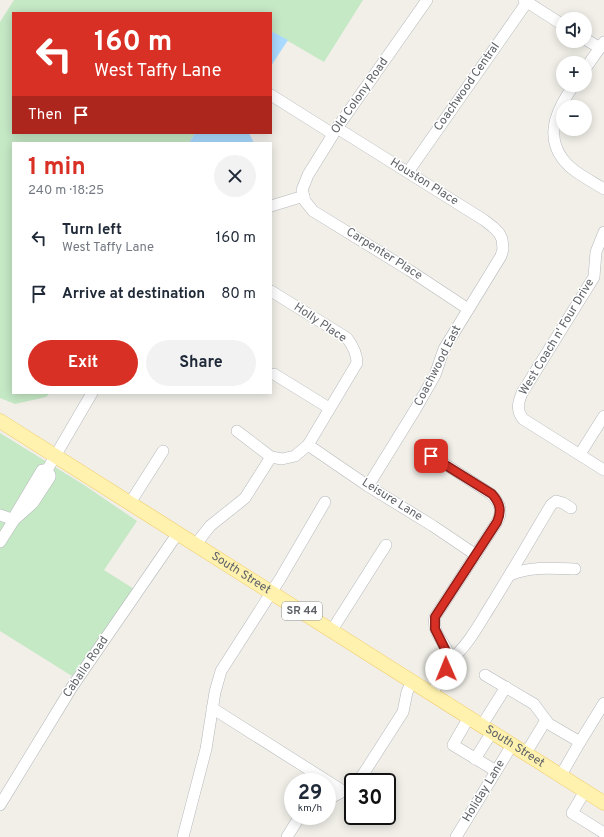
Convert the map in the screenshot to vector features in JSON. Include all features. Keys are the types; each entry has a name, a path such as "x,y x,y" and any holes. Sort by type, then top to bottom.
{"main road":[{"name":"South Street","path":"0,421 585,791 603,800"}],"street":[{"name":"Old Colony Road","path":"304,196 303,186 308,175 335,131 427,0"},
{"path":"525,1 556,21"},
{"name":"Coachwood Central","path":"408,172 525,1"},
{"path":"592,41 602,45 592,59"},
{"path":"569,92 556,118 554,132 556,143 562,158 570,166 604,189"},
{"name":"Houston Place","path":"272,96 408,172 493,227 499,233 504,244"},
{"path":"272,206 304,196"},
{"name":"Carpenter Place","path":"304,196 305,201 313,211 409,270 468,309"},
{"name":"West Coach n' Four Drive","path":"604,232 596,252 594,276 524,388 518,403 518,410 523,419 604,470"},
{"name":"Coachwood East","path":"368,486 419,404 435,374 444,349 492,272 501,256 504,244"},
{"path":"594,276 604,283"},
{"name":"Holly Place","path":"272,292 346,338 356,353 357,363 329,408"},
{"path":"237,430 271,457 282,459 288,458 302,451 308,445 329,408 274,374"},
{"path":"0,542 42,470 47,470 56,456 91,394"},
{"path":"580,454 604,416"},
{"name":"Leisure Lane","path":"308,445 368,486 433,526 476,555"},
{"path":"130,503 164,451"},
{"path":"431,456 492,494 500,506 500,515 497,522 435,617 435,629 448,655 449,661 432,694"},
{"path":"196,544 210,526 245,498 271,457"},
{"path":"449,661 457,655 474,632 510,575 551,505 556,501 571,508"},
{"path":"183,837 206,749 215,692 222,670 272,592 325,502"},
{"path":"0,515 14,520"},
{"name":"Caballo Road","path":"0,805 72,687 178,533"},
{"path":"332,630 386,545"},
{"path":"510,575 528,569 575,569"},
{"path":"485,675 534,704 549,724 580,742"},
{"path":"364,773 403,712 407,692 412,681"},
{"path":"475,759 487,728 506,687"},
{"path":"561,775 604,703"},
{"path":"212,708 343,791 336,795"},
{"path":"469,718 453,745 496,771"},
{"path":"526,753 546,720"},
{"name":"Holiday Lane","path":"456,837 512,745"},
{"path":"585,791 572,813 604,833"},
{"path":"287,837 294,825"}],"green space":[{"path":"14,0 363,0 324,62 272,32 272,12 12,12 12,134 194,134 190,142 12,142 12,394 49,394 46,397 15,404 0,398 0,22"},
{"path":"0,433 84,485 137,521 104,570 134,589 72,676 0,631"}],"water":[{"path":"272,32 288,40 272,64"},
{"path":"194,134 250,134 254,142 190,142"}],"route":[{"path":"431,456 492,494 500,506 500,515 497,522 440,607 435,617 434,621 437,636 448,655 449,661 446,669"}]}
